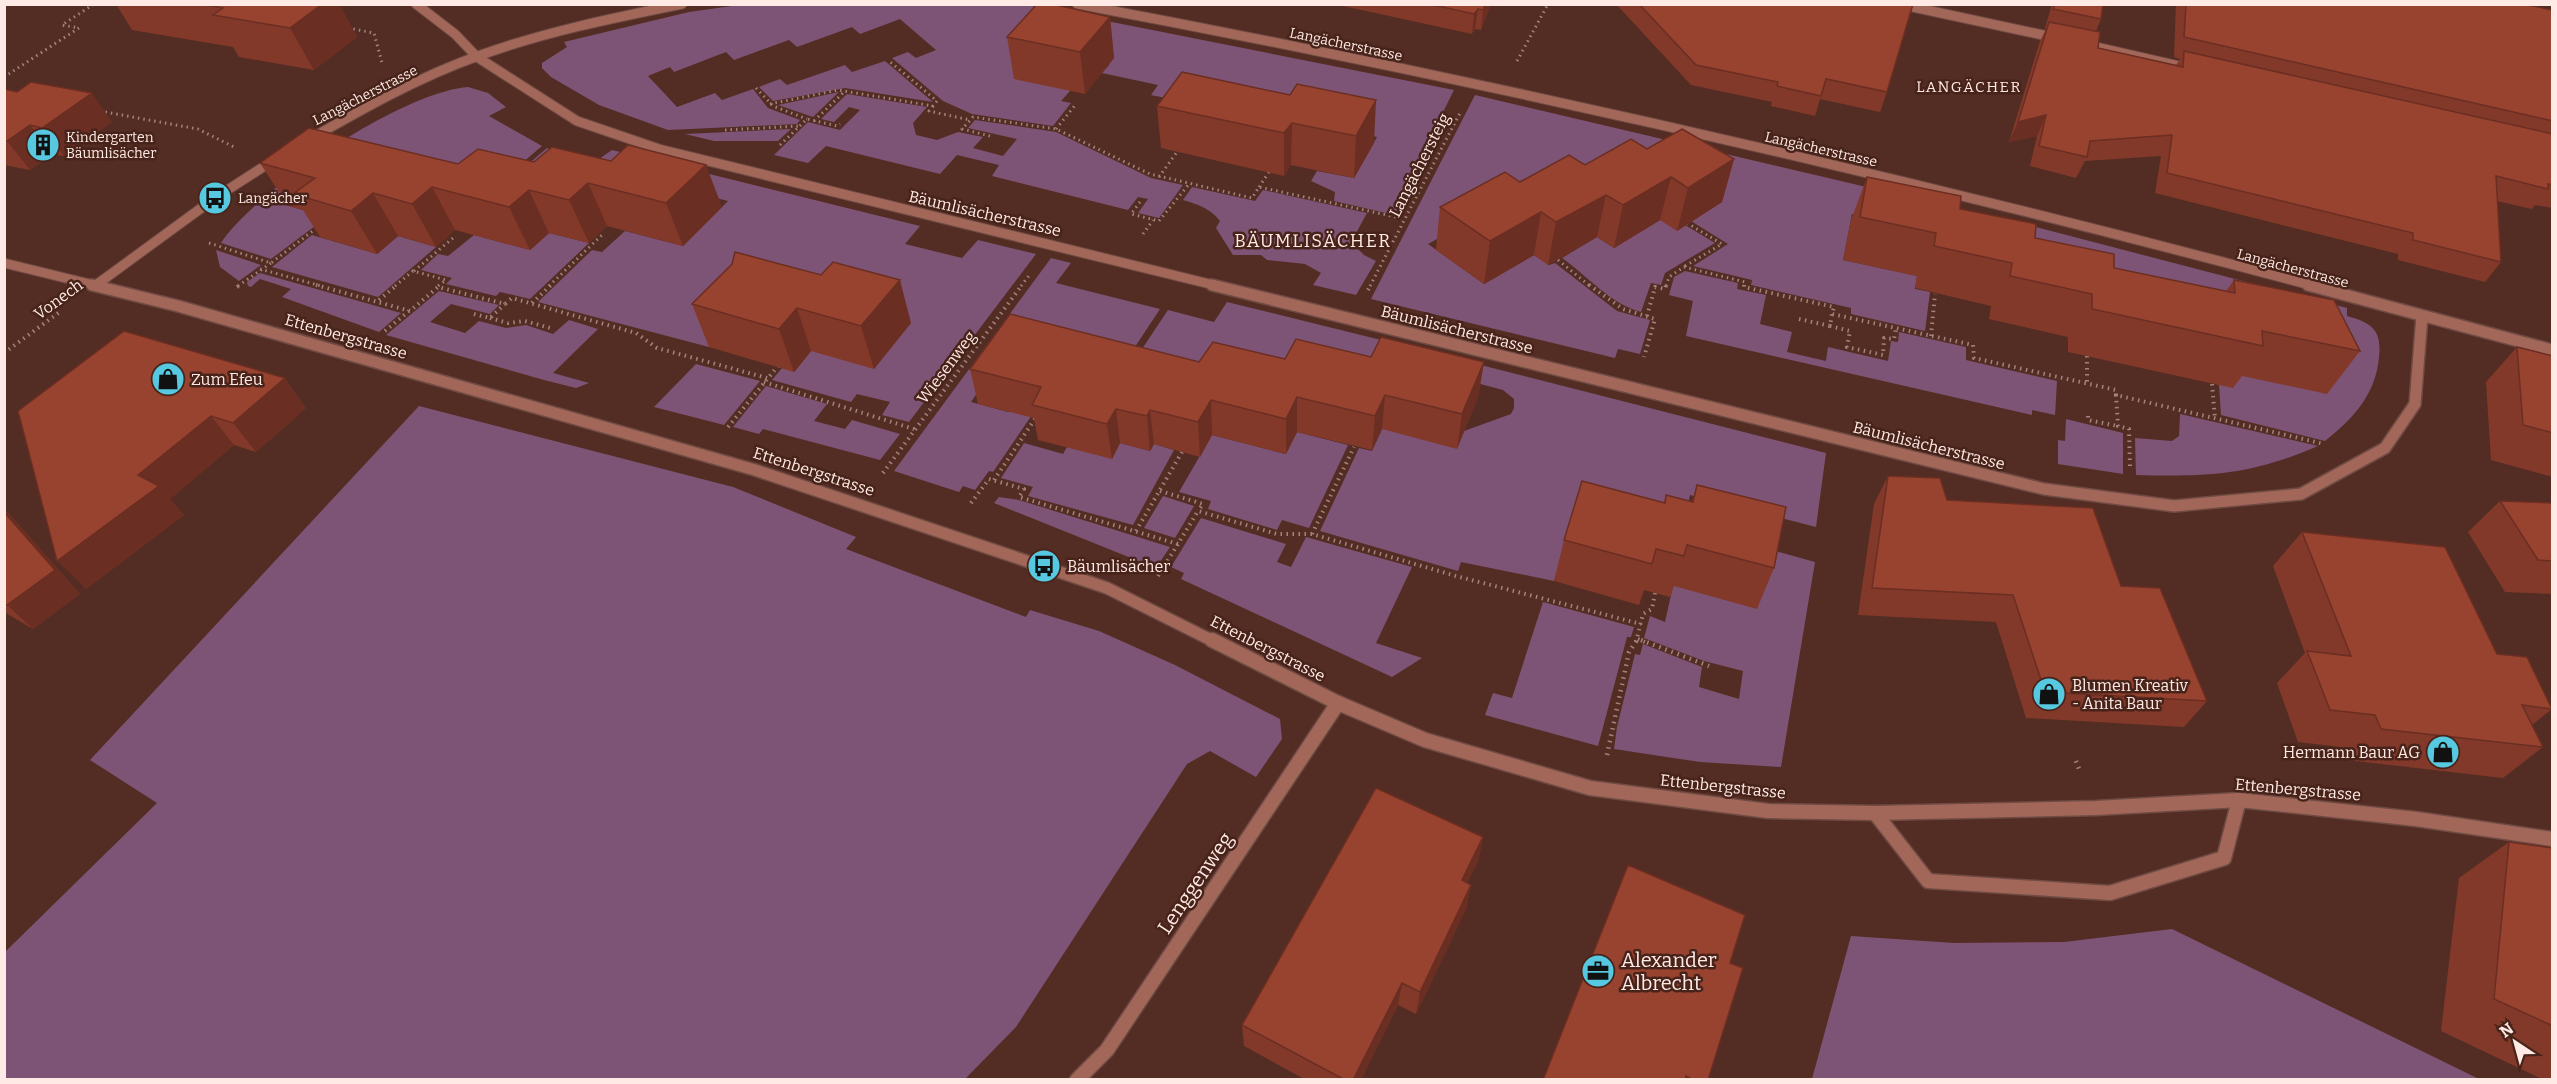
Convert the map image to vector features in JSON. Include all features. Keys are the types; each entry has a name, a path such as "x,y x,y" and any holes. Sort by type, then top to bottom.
{"street":[{"name":"Bäumlisächerstrasse","path":"416,4 455,34 477,57 577,121 659,149 2044,489 2175,506 2301,494 2385,448 2415,404 2422,316"},
{"name":"Langächerstrasse","path":"297,146 409,87 477,57 608,20 682,4"},
{"name":"Langächerstrasse","path":"1077,4 1484,86 1689,132 2104,231 2553,350"},
{"path":"1899,4 2066,40"},
{"path":"2076,42 2199,70"},
{"path":"96,285 215,198 287,152"},
{"name":"Ettenbergstrasse","path":"4,263 96,285 755,470 892,515 1107,588 1338,703 1425,740 1590,788 1768,811 1875,813 2096,808 2239,800 2416,819 2553,839"},
{"name":"Lenggenweg","path":"1077,1080 1107,1050 1338,703"},
{"path":"1875,813 1928,882 2110,893 2224,858 2239,800"}],"path":[{"path":"4,76 79,28 62,25 94,4"},
{"path":"1514,66 1548,4"},
{"path":"345,25 346,28 374,33 384,72"},
{"path":"888,60 937,101 929,111 970,120"},
{"path":"756,88 770,104 814,121 837,126 840,123"},
{"path":"770,104 845,91 933,106"},
{"path":"814,121 845,91"},
{"path":"1056,129 1076,104"},
{"name":"Langächersteig","path":"1364,297 1462,108"},
{"path":"98,110 198,129 235,148"},
{"path":"990,136 962,129 973,117 1056,129 1159,177 1252,198 1269,172"},
{"path":"783,142 807,119"},
{"path":"715,130 799,126"},
{"path":"1159,177 1177,152"},
{"path":"1140,202 1131,214 1153,220 1163,219 1189,184"},
{"path":"1259,188 1405,219"},
{"path":"1141,236 1153,220"},
{"path":"237,286 271,264 325,222"},
{"path":"1647,316 1654,287 1665,289 1669,277 1722,244 1687,223"},
{"path":"532,304 603,234"},
{"path":"378,301 453,238"},
{"path":"206,242 271,264"},
{"path":"1558,260 1580,275 1613,304 1626,311 1655,319 1644,359"},
{"path":"1684,267 1746,282 1744,287 1834,307 1830,326"},
{"path":"260,269 410,310"},
{"path":"384,332 446,279 413,271"},
{"name":"Wiesenweg","path":"883,473 1028,277"},
{"name":"Vonech","path":"4,353 96,285"},
{"path":"438,286 505,304"},
{"path":"1931,336 1935,294"},
{"path":"490,318 512,298 636,333 657,348 765,380 914,429"},
{"path":"474,314 508,323 525,321 550,328"},
{"path":"1833,314 1973,345 1974,358 2116,390 2118,426"},
{"path":"1799,319 1850,331 1847,347 1882,355 1884,338 1894,339 1896,328"},
{"path":"2087,356 2087,384"},
{"path":"725,430 778,366"},
{"path":"2212,384 2215,418"},
{"path":"2116,395 2330,445"},
{"path":"994,480 1039,413"},
{"path":"2088,416 2088,420 2129,429 2130,470"},
{"path":"1312,534 1354,447"},
{"path":"1136,531 1182,452"},
{"path":"971,503 989,479 1024,489 1019,497 1178,544"},
{"path":"1158,577 1203,504 1160,491"},
{"path":"1198,511 1277,534 1312,534 1456,576 1641,624"},
{"path":"1606,755 1629,652 1638,639 1643,614 1652,609 1655,593"},
{"path":"1638,639 1709,666"},
{"path":"2076,761 2079,769"}],"shaded area":[{"path":"1021,4 1454,90 1437,124 1445,126 1399,216 1334,201 1335,192 1311,181 1317,171 1354,178 1377,137 1355,132 1290,137 1201,117 1209,107 1151,95 1158,85 1102,73 1110,64 1070,91 1061,101 1071,103 1053,126 972,114 943,101 892,58 908,52 916,58 936,50 900,19 860,34 852,27 797,47 789,40 734,60 726,52 674,72 670,67 648,76 677,107 715,93 722,100 753,89 768,108 800,120 797,124 668,130 599,105 551,77 542,68 542,63 567,47 564,42 689,12 739,5"},
{"path":"885,61 933,102 845,88 773,101 759,87 780,79 787,85 845,65 852,72"},
{"path":"468,87 488,93 506,107 489,116 542,146 482,197 289,206 327,217 271,259 221,243 239,221 266,197 333,147 370,124 407,106 440,93"},
{"path":"839,92 813,117 778,105"},
{"path":"847,94 927,107 913,123 916,135 937,140 958,132 983,137 973,148 1003,156 1017,139 968,128 975,120 1056,132 1151,178 1183,185 1159,218 1138,213 1148,199 1138,197 1128,210 992,176 999,165 957,155 940,174 826,146 808,163 774,155 808,122 840,130 860,110 849,107 834,122 821,119"},
{"path":"1475,95 2020,223 2347,308 2347,316 2369,325 2377,334 2380,348 2373,383 2354,415 2325,441 2221,415 2219,385 1878,218 1852,214 1843,260 1917,276 1915,289 1930,292 1925,331 1851,314 1851,308 1751,285 1752,280 1693,266 1728,244 1691,221 1721,202 1446,234 1428,244 1484,284 1534,255 1549,265 1555,263 1617,311 1650,320 1640,354 1618,349 1615,358 1371,299"},
{"path":"791,129 778,141 714,141 685,134"},
{"path":"547,148 589,166 612,150 920,226 905,244 962,258 978,240 1036,254 909,422 882,415 890,402 857,394 851,402 772,380 782,368 795,371 811,351 911,323 709,347 538,302 592,250 602,252 625,231 683,246 728,201 708,196 507,182"},
{"path":"1192,187 1255,201 1263,190 1367,213 1355,235 1354,245 1364,255 1376,261 1356,295 1313,285 1321,273 1305,264 1267,260 1261,255 1233,255 1216,228 1220,221 1203,207 1183,200"},
{"path":"1660,220 1685,225 1715,243 1665,273 1661,285 1651,283 1641,312 1619,303 1562,258 1597,237 1614,248"},
{"path":"549,233 589,243 530,299 500,292 496,296 446,284 452,278 421,270 438,254 448,256 474,235 530,250"},
{"path":"312,235 377,254 398,236 436,247 378,297 272,267"},
{"path":"216,250 261,265 239,281 220,267"},
{"path":"1051,258 1071,263 1056,283 1160,309 1127,359 984,383 971,402 1008,412 1034,412 993,472 989,471 975,490 963,486 959,492 894,471"},
{"path":"1685,271 1738,283 1737,289 1766,295 1760,324 1792,332 1787,352 1826,361 1828,347 1888,361 1891,341 1898,342 1899,332 1966,347 1966,360 2057,381 2055,415 2032,410 2032,415 1686,336 1693,301 1669,295 1674,277"},
{"path":"260,273 401,313 379,332 282,297 291,289 260,279 251,287 248,286 247,282"},
{"path":"439,291 499,305 490,314 451,304 430,322 465,333 479,321 506,328 526,325 553,334 569,320 598,329 553,373 589,383 576,388 386,335"},
{"path":"1227,302 1385,341 1364,382 1205,379 1134,361 1168,310 1214,322"},
{"path":"1394,343 1826,453 1816,527 1690,495 1679,544 1572,523 1554,581 1461,562 1458,571 1320,531 1359,448 1372,451 1382,429 1464,431 1511,414 1514,408 1514,399 1503,390 1439,373"},
{"path":"696,364 760,381 724,425 654,407"},
{"path":"766,386 827,404 814,421 845,429 852,420 900,434 880,460 763,429 759,434 733,427"},
{"path":"419,406 733,487 856,537 846,549 1026,617 1030,610 1099,631 1175,665 1280,719 1282,739 1256,777 1210,751 1187,764 1016,1027 965,1079 5,1079 5,952 157,803 90,760"},
{"path":"2180,414 2318,446 2271,463 2229,472 2136,475 2135,438 2172,441 2179,436"},
{"path":"2066,419 2123,433 2123,474 2058,464 2058,440 2065,441"},
{"path":"1297,432 1348,445 1309,528 1282,520 1277,530 1208,509 1211,501 1179,492 1212,435 1285,454"},
{"path":"1024,443 1063,454 1067,447 1120,443 1150,451 1154,444 1174,450 1133,525 1028,496 1033,487 1001,478"},
{"path":"1163,496 1194,506 1175,538 1144,528"},
{"path":"999,497 1019,500 1170,547 1156,568 994,503"},
{"path":"1201,518 1286,544 1277,562 1291,567 1306,537 1412,567 1376,643 1422,658 1392,677 1181,579 1184,573 1171,567"},
{"path":"1768,549 1815,562 1781,767 1700,762 1614,749 1617,727 1635,654 1640,655 1643,644 1702,667 1699,687 1739,699 1743,671 1704,661 1644,638 1650,616 1665,622 1673,586"},
{"path":"1543,602 1634,627 1631,637 1627,637 1598,746 1485,715 1493,693 1512,698"},
{"path":"2172,929 2479,1079 1812,1079 1851,936 1954,943 2064,942"}],"building":[{"path":"201,4 322,4 290,28 213,15 223,8"},
{"path":"1037,4 1052,4 1110,17 1080,52 1007,37"},
{"path":"1429,4 1485,4 1483,10 1478,9 1474,14"},
{"path":"1639,4 1913,4 1887,92 1826,79 1821,96 1777,86 1778,82 1696,65"},
{"path":"2055,4 2103,4 2101,19 2053,9"},
{"path":"2186,4 2523,4 2553,10 2553,121 2184,37"},
{"path":"2049,22 2100,32 2098,48 2183,67 2184,51 2553,134 2553,185 2548,184 2548,189 2496,176 2501,262 2413,240 2413,233 2167,173 2172,135 2090,141 2087,157 2039,146 2046,115 2018,122"},
{"path":"1182,72 1290,95 1297,84 1376,100 1356,136 1292,123 1284,133 1157,106"},
{"path":"31,82 92,93 42,128 30,125 4,141 4,89 17,92"},
{"path":"309,128 458,164 478,149 534,162 552,147 611,161 628,145 706,165 666,203 588,183 569,200 529,190 509,207 432,187 412,204 373,193 351,211 293,194 315,178 260,163"},
{"path":"1682,129 1734,159 1688,188 1671,177 1623,205 1606,195 1556,222 1541,212 1490,241 1440,207 1505,172 1520,182 1569,155 1585,165 1631,139 1647,149"},
{"path":"1867,177 1961,196 1960,209 2036,224 2035,238 2114,254 2114,268 2235,293 2234,280 2334,300 2360,351 2262,331 2263,346 2092,309 2092,294 2010,276 2012,263 1934,246 1936,233 1860,217"},
{"path":"735,252 821,275 833,262 900,280 861,326 797,308 779,329 692,304 732,264"},
{"path":"1010,314 1199,362 1213,342 1285,359 1296,339 1371,357 1381,337 1484,362 1462,414 1385,395 1375,416 1297,397 1286,419 1211,400 1198,422 1150,410 1147,416 1116,409 1107,424 1032,405 1041,387 970,369"},
{"path":"124,331 285,378 233,423 211,416 138,475 159,486 57,561 18,411"},
{"path":"2517,347 2553,356 2553,433 2523,425"},
{"path":"1888,476 1940,478 1947,500 2093,508 2121,586 2160,588 2207,701 2045,692 2013,595 1872,588"},
{"path":"1582,481 1665,503 1666,495 1693,502 1697,485 1786,507 1774,568 1687,545 1684,556 1656,549 1652,564 1564,540"},
{"path":"2500,501 2553,503 2553,561 2538,560"},
{"path":"4,512 55,570 7,605 4,604"},
{"path":"2302,532 2445,547 2497,654 2527,657 2552,709 2522,705 2543,747 2381,729 2375,715 2330,710 2307,651 2351,656"},
{"path":"1376,788 1483,837 1462,880 1471,885 1420,992 1402,983 1353,1080 1345,1080 1242,1025"},
{"path":"2509,842 2553,848 2553,1026 2494,999"},
{"path":"1628,865 1745,915 1730,963 1743,968 1708,1080 1693,1080 1686,1076 1685,1080 1543,1080"}],"place":[{"name":"Kindergarten Bäumlisächer","path":"43,145"},
{"name":"Langächer","path":"215,198"},
{"name":"Zum Efeu","path":"168,379"},
{"name":"Bäumlisächer","path":"1044,566"},
{"name":"Blumen Kreativ - Anita Baur","path":"2049,694"},
{"name":"Hermann Baur AG","path":"2443,752"},
{"name":"Alexander Albrecht","path":"1598,971"}],"district":[{"name":"LANGÄCHER","path":"1969,87"},
{"name":"BÄUMLISÄCHER","path":"1313,241"}]}
